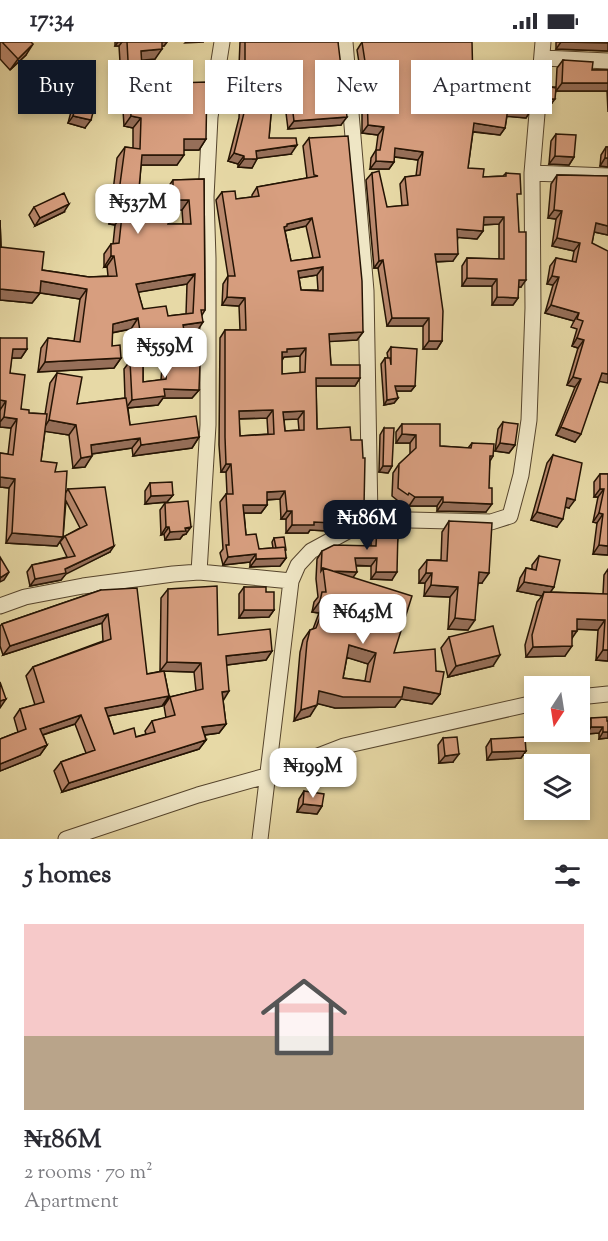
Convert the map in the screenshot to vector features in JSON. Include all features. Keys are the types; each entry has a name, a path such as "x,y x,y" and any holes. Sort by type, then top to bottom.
{"street":[{"path":"199,572 208,425 206,196 210,117 222,42"},
{"path":"345,42 366,291 370,519"},
{"path":"260,839 291,581 298,565 311,551 370,519 491,522 510,516 521,475 529,420 533,308 532,173 543,50 608,61"},
{"path":"532,173 608,176"},
{"path":"0,606 25,597 82,586 199,572 291,581"},
{"path":"590,696 608,694"},
{"path":"66,839 198,795 266,776 344,747 524,705"}],"building":[{"path":"2,42 31,42 33,44 18,59"},
{"path":"127,42 162,42 162,49 141,51 142,60 128,60"},
{"path":"245,42 338,42 340,60 315,60 315,114 347,114 347,117 294,121 293,114 303,114 303,60 245,60"},
{"path":"362,42 472,42 472,60 411,60 411,114 507,114 505,128 474,123 468,168 484,169 483,177 506,176 506,173 520,174 521,194 517,194 519,232 526,232 526,280 519,280 518,298 497,297 497,279 467,278 467,258 504,259 504,217 484,217 483,231 457,229 458,254 435,254 443,311 442,341 429,341 429,318 392,318 383,260 379,261 372,173 379,171 387,207 408,205 405,177 420,175 423,152 395,148 394,162 376,161 376,150 380,150 384,127 368,125 368,114 399,114 399,60 365,60"},
{"path":"563,60 593,62 592,70 608,70 608,83 562,83"},
{"path":"193,82 205,82 206,139 184,139 184,155 142,155 139,189 164,191 162,221 169,221 168,224 191,224 189,200 173,200 173,180 204,179 205,310 201,310 203,322 183,325 185,336 162,339 163,349 143,351 138,318 113,324 112,346 120,345 121,358 45,362 48,338 80,342 87,289 41,281 40,293 0,289 0,220 1,247 44,252 42,270 89,277 117,276 114,256 111,256 111,244 119,243 122,215 116,214 125,147 140,149 141,118 131,116 131,114 193,114","holes":["195,274 193,313 168,316 166,306 143,309 136,284"]},
{"path":"552,87 556,88 555,99 552,99"},
{"path":"74,114 93,114 91,120 73,116"},
{"path":"244,114 271,114 269,138 296,138 297,145 256,151 257,159 244,159 244,156 234,153"},
{"path":"556,134 576,135 574,157 555,156"},
{"path":"348,136 362,281 363,332 329,334 331,365 360,365 360,378 316,378 317,429 350,427 351,440 362,440 363,458 365,458 364,506 352,513 337,512 337,521 333,523 314,522 314,525 292,525 292,511 287,511 285,491 267,492 267,505 243,505 246,535 256,534 259,549 285,547 286,558 256,559 256,554 228,557 226,494 233,494 231,464 226,464 225,330 246,330 245,298 227,297 228,276 235,276 222,192 235,191 236,199 259,196 257,187 318,176 314,175 309,138","holes":["312,218 320,257 291,261 284,227 287,224","323,267 323,291 301,290 298,271","306,348 305,372 282,374 282,352 287,352 287,349","273,410 274,434 240,436 239,411","304,411 304,430 285,431 283,412"]},
{"path":"606,147 608,147 608,158 605,158"},
{"path":"557,175 608,176 608,226 596,223 592,243 608,251 608,374 602,373 581,434 561,427 581,379 573,377 584,340 577,338 583,321 577,319 579,313 551,305 559,277 552,276 556,258 576,262 580,243 557,238 562,211 554,210"},
{"path":"64,193 69,204 40,218 34,207"},
{"path":"0,338 27,338 27,349 13,349 10,373 25,375 21,409 29,410 29,413 47,414 41,461 57,463 55,472 67,471 63,537 12,533 15,479 0,477 0,453 13,455 17,419 4,417 6,401 0,400"},
{"path":"391,347 417,349 415,386 395,386 398,398 387,400 385,358 390,358 391,365"},
{"path":"168,359 200,363 199,390 164,389 165,396 132,400 130,361 143,360 143,382 166,379"},
{"path":"57,373 82,377 77,404 126,398 130,425 196,416 199,437 141,445 140,438 91,445 92,456 81,458 76,425 49,420"},
{"path":"503,422 518,424 515,445 500,443"},
{"path":"402,424 440,424 440,446 471,448 472,443 494,444 493,456 490,456 489,488 492,488 492,504 443,502 443,497 415,497 398,488 399,464 416,448 416,435 402,434"},
{"path":"384,428 394,428 392,466 383,466"},
{"path":"553,455 582,463 575,500 567,498 563,519 537,512"},
{"path":"600,474 608,474 608,546 599,545 603,514 599,513 604,489 600,489"},
{"path":"172,482 173,495 151,496 150,483"},
{"path":"105,487 114,546 65,569 66,573 35,579 32,565 75,556 65,536 87,525 68,489"},
{"path":"188,501 191,527 185,528 186,531 170,532 169,527 166,527 165,503"},
{"path":"380,521 404,522 403,530 398,530 397,572 376,572 377,558 355,558 357,572 333,571 323,568 321,571 322,551 334,545 376,546 377,525"},
{"path":"449,521 492,523 489,573 479,572 475,620 455,618 458,587 431,585 432,573 426,573 427,560 447,561"},
{"path":"284,537 286,550 285,547 276,548 274,538"},
{"path":"539,556 560,560 554,587 524,582 526,568 536,570"},
{"path":"0,557 9,572 0,578"},
{"path":"323,568 412,596 394,653 435,649 436,671 444,672 440,694 404,687 402,697 343,697 319,691 317,705 301,710 307,642 310,630 316,628 326,602 320,601 322,592 326,592","holes":["349,645 376,653 370,682 343,678"]},
{"path":"217,586 218,635 270,629 272,651 226,656 229,691 222,692 226,724 202,727 206,740 69,783 61,762 95,750 81,715 40,729 47,745 0,764 0,739 26,729 20,709 44,702 33,667 111,639 108,614 10,646 2,624 101,590 137,588 147,674 164,671 169,696 105,708 114,734 134,728 136,737 155,732 152,721 175,715 170,697 203,689 201,663 167,662 168,589"},
{"path":"244,587 266,587 266,592 274,592 274,610 244,610"},
{"path":"544,592 608,594 608,650 603,650 605,620 577,619 577,631 572,631 572,646 533,647 532,635"},
{"path":"493,626 500,655 456,666 449,637"},
{"path":"0,682 6,699 0,701"},
{"path":"607,717 608,732 603,732 603,727 591,727 591,718"},
{"path":"457,737 459,754 445,756 443,738"},
{"path":"524,737 526,751 492,752 491,739"},
{"path":"304,791 324,794 322,806 303,804"}]}
